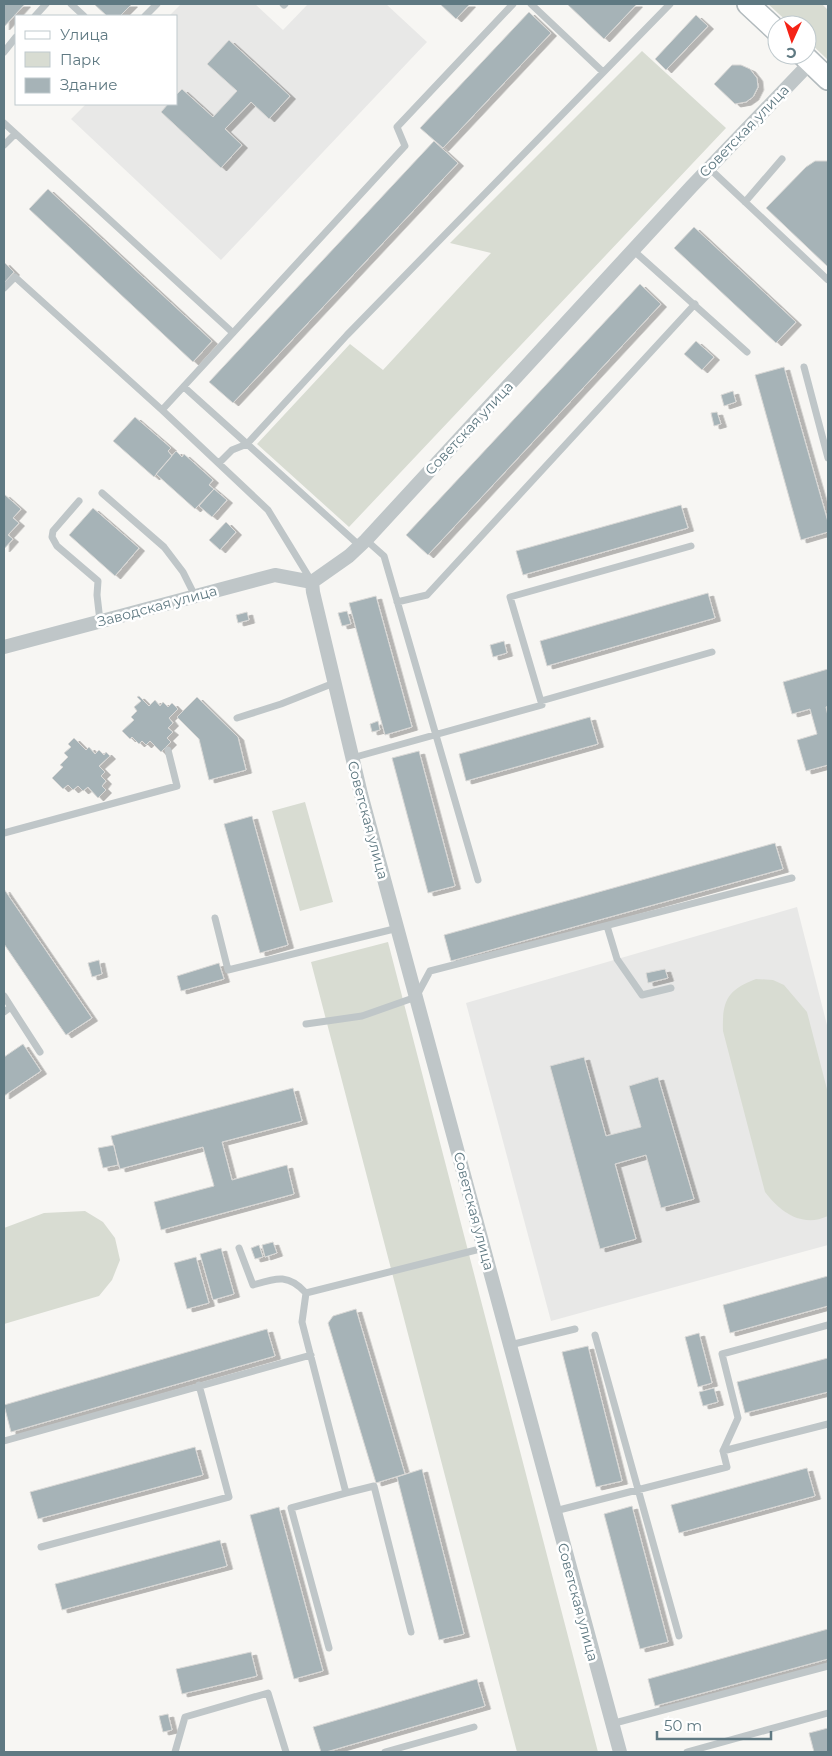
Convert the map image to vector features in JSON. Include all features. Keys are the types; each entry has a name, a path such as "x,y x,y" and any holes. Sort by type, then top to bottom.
{"main road":[{"path":"748,4 767,22"},
{"path":"813,65 828,79"}],"street":[{"name":"Советская улица","path":"620,1752 352,758 312,582 349,556 363,543 634,251 802,65"},
{"name":"Заводская улица","path":"4,647 275,575 312,582"}],"lane":[{"path":"36,15 46,4"},
{"path":"70,4 83,15"},
{"path":"146,15 157,4"},
{"path":"162,410 405,146 397,127 513,4"},
{"path":"530,4 603,72"},
{"path":"219,463 232,450 247,444 347,335 670,4"},
{"path":"4,52 15,38"},
{"path":"4,123 232,332"},
{"path":"4,145 14,134"},
{"path":"745,202 782,159"},
{"path":"709,168 828,280"},
{"path":"634,251 747,352"},
{"path":"4,288 15,277 219,463 268,510 312,582"},
{"path":"397,602 427,595 695,304"},
{"path":"804,367 828,458"},
{"path":"184,387 247,444 363,543 384,556 478,880"},
{"path":"102,493 164,547 184,572 196,596"},
{"path":"79,501 53,531 52,538 57,546 98,582 97,595 100,621"},
{"path":"352,758 542,705 510,597 691,546"},
{"path":"541,701 712,652"},
{"path":"237,718 282,704 334,683"},
{"path":"4,833 177,786 168,750"},
{"path":"306,1024 362,1016 416,997 430,971 792,878"},
{"path":"215,918 228,970 398,928"},
{"path":"607,926 617,959 642,995 671,988"},
{"path":"4,996 40,1052"},
{"path":"4,1012 11,1007"},
{"path":"239,1248 252,1285 276,1278 297,1284 306,1293"},
{"path":"306,1293 484,1248"},
{"path":"306,1293 302,1322 346,1493"},
{"path":"554,1511 727,1467 723,1452 738,1418 722,1354 828,1325"},
{"path":"510,1346 575,1329"},
{"path":"595,1336 679,1636"},
{"path":"4,1441 311,1355"},
{"path":"41,1547 229,1497 199,1385"},
{"path":"723,1452 828,1424"},
{"path":"328,1648 291,1508 374,1486 411,1632"},
{"path":"611,1724 828,1666"},
{"path":"174,1752 186,1717 268,1693 286,1752"},
{"path":"686,1752 828,1713"},
{"path":"385,1752 474,1727"}],"shaded area":[{"path":"181,4 255,4 283,30 308,4 386,4 427,42 221,260 71,119 85,105 178,105 178,15 170,15"},
{"path":"797,907 828,1029 828,1245 551,1321 466,1003"}],"green space":[{"path":"768,4 822,4 828,10 828,60 817,50 817,15 780,15"},
{"path":"642,51 726,128 349,527 257,444 350,344 383,370 491,253 450,243"},
{"path":"305,802 333,902 300,911 272,811"},
{"path":"388,942 598,1752 517,1752 311,962"},
{"path":"756,979 773,980 784,985 807,1012 828,1093 828,1216 818,1219 809,1220 792,1216 778,1206 765,1192 723,1031 725,1004 728,998 738,988"},
{"path":"85,1211 103,1222 115,1238 120,1260 112,1280 99,1296 4,1324 4,1228 44,1213"}],"building":[{"path":"4,4 25,4 4,27"},
{"path":"132,4 121,15 106,15 95,5"},
{"path":"440,4 470,4 456,19"},
{"path":"567,4 637,4 604,39"},
{"path":"529,12 551,33 443,148 420,128"},
{"path":"696,15 708,26 666,70 655,59"},
{"path":"229,40 290,96 269,119 251,102 225,129 242,145 221,168 161,112 167,105 178,105 178,93 182,89 213,117 237,91 207,64"},
{"path":"732,65 741,65 750,69 757,78 758,87 753,97 746,102 735,104 714,84"},
{"path":"434,141 458,163 233,403 209,382"},
{"path":"815,161 828,161 828,267 766,208 806,167"},
{"path":"48,189 212,341 193,362 29,209"},
{"path":"694,227 796,322 776,343 674,248"},
{"path":"4,262 14,272 4,283"},
{"path":"640,284 661,304 428,555 406,535"},
{"path":"696,341 714,357 702,370 684,354"},
{"path":"784,367 828,522 828,532 801,540 755,375"},
{"path":"733,391 736,402 724,406 721,395"},
{"path":"717,412 721,424 714,426 711,413"},
{"path":"135,417 171,448 168,451 172,456 154,477 113,441"},
{"path":"176,451 182,457 184,454 213,480 209,485 214,489 195,509 156,474"},
{"path":"214,489 227,500 212,517 199,506"},
{"path":"4,494 21,509 13,518 19,523 8,535 13,539 4,549"},
{"path":"681,505 688,528 523,575 516,551"},
{"path":"93,508 139,548 115,576 69,535"},
{"path":"226,522 236,532 220,550 209,540"},
{"path":"708,593 715,618 547,666 540,641"},
{"path":"376,596 412,727 385,735 349,603"},
{"path":"347,611 351,624 342,626 338,613"},
{"path":"247,612 249,620 238,623 236,615"},
{"path":"504,641 507,653 493,657 490,645"},
{"path":"828,669 828,706 826,707 828,716 828,765 806,771 797,740 817,734 810,709 792,714 783,682"},
{"path":"139,696 149,706 155,700 160,706 163,702 168,707 172,703 178,709 169,718 173,723 168,728 173,732 167,738 171,742 161,752 150,741 146,745 142,741 139,744 122,731 134,720 131,717 137,711 134,707 141,701 137,697"},
{"path":"197,697 238,737 246,770 209,780 199,739 177,717"},
{"path":"590,717 598,744 466,781 459,754"},
{"path":"378,721 380,730 372,732 370,724"},
{"path":"74,738 86,750 89,747 95,754 99,750 104,755 106,752 110,756 99,766 105,772 101,776 106,781 102,786 106,790 98,798 88,787 83,791 78,786 73,790 68,785 63,789 52,778 63,767 60,765 68,757 64,753 71,747 68,744"},
{"path":"419,751 455,886 428,893 392,758"},
{"path":"252,816 288,945 260,953 224,824"},
{"path":"775,843 783,869 451,961 444,935"},
{"path":"4,889 92,1018 66,1035 4,944"},
{"path":"99,960 102,974 92,977 88,963"},
{"path":"219,963 224,979 181,991 177,976"},
{"path":"665,969 668,978 648,983 646,973"},
{"path":"23,1044 41,1071 4,1096 4,1057"},
{"path":"584,1057 606,1136 641,1127 629,1086 658,1077 694,1199 661,1208 646,1155 615,1164 636,1239 600,1249 550,1066"},
{"path":"293,1088 302,1121 222,1142 232,1180 287,1165 294,1194 161,1230 154,1202 214,1186 203,1147 120,1169 111,1136"},
{"path":"114,1145 118,1165 103,1168 98,1148"},
{"path":"273,1242 277,1253 265,1257 262,1245"},
{"path":"259,1245 263,1257 255,1259 251,1248"},
{"path":"221,1248 234,1294 213,1300 200,1254"},
{"path":"196,1257 209,1303 187,1309 174,1263"},
{"path":"828,1276 828,1306 730,1333 723,1305"},
{"path":"356,1309 405,1474 376,1483 328,1323 333,1316"},
{"path":"267,1329 275,1356 11,1432 4,1405"},
{"path":"699,1333 712,1383 698,1387 685,1337"},
{"path":"588,1346 622,1481 596,1487 562,1352"},
{"path":"828,1358 828,1392 745,1413 737,1382"},
{"path":"714,1388 718,1402 703,1406 699,1392"},
{"path":"195,1447 203,1475 38,1519 30,1492"},
{"path":"807,1468 815,1496 679,1533 671,1505"},
{"path":"422,1469 464,1634 439,1640 397,1477"},
{"path":"632,1506 668,1642 640,1649 604,1514"},
{"path":"279,1507 323,1671 294,1679 250,1515"},
{"path":"220,1540 227,1566 62,1610 55,1584"},
{"path":"828,1629 828,1659 655,1706 648,1679"},
{"path":"251,1652 257,1676 182,1694 176,1669"},
{"path":"477,1679 485,1706 321,1752 313,1727"},
{"path":"168,1714 172,1730 163,1732 159,1716"},
{"path":"828,1728 828,1752 814,1752 809,1733"}]}
